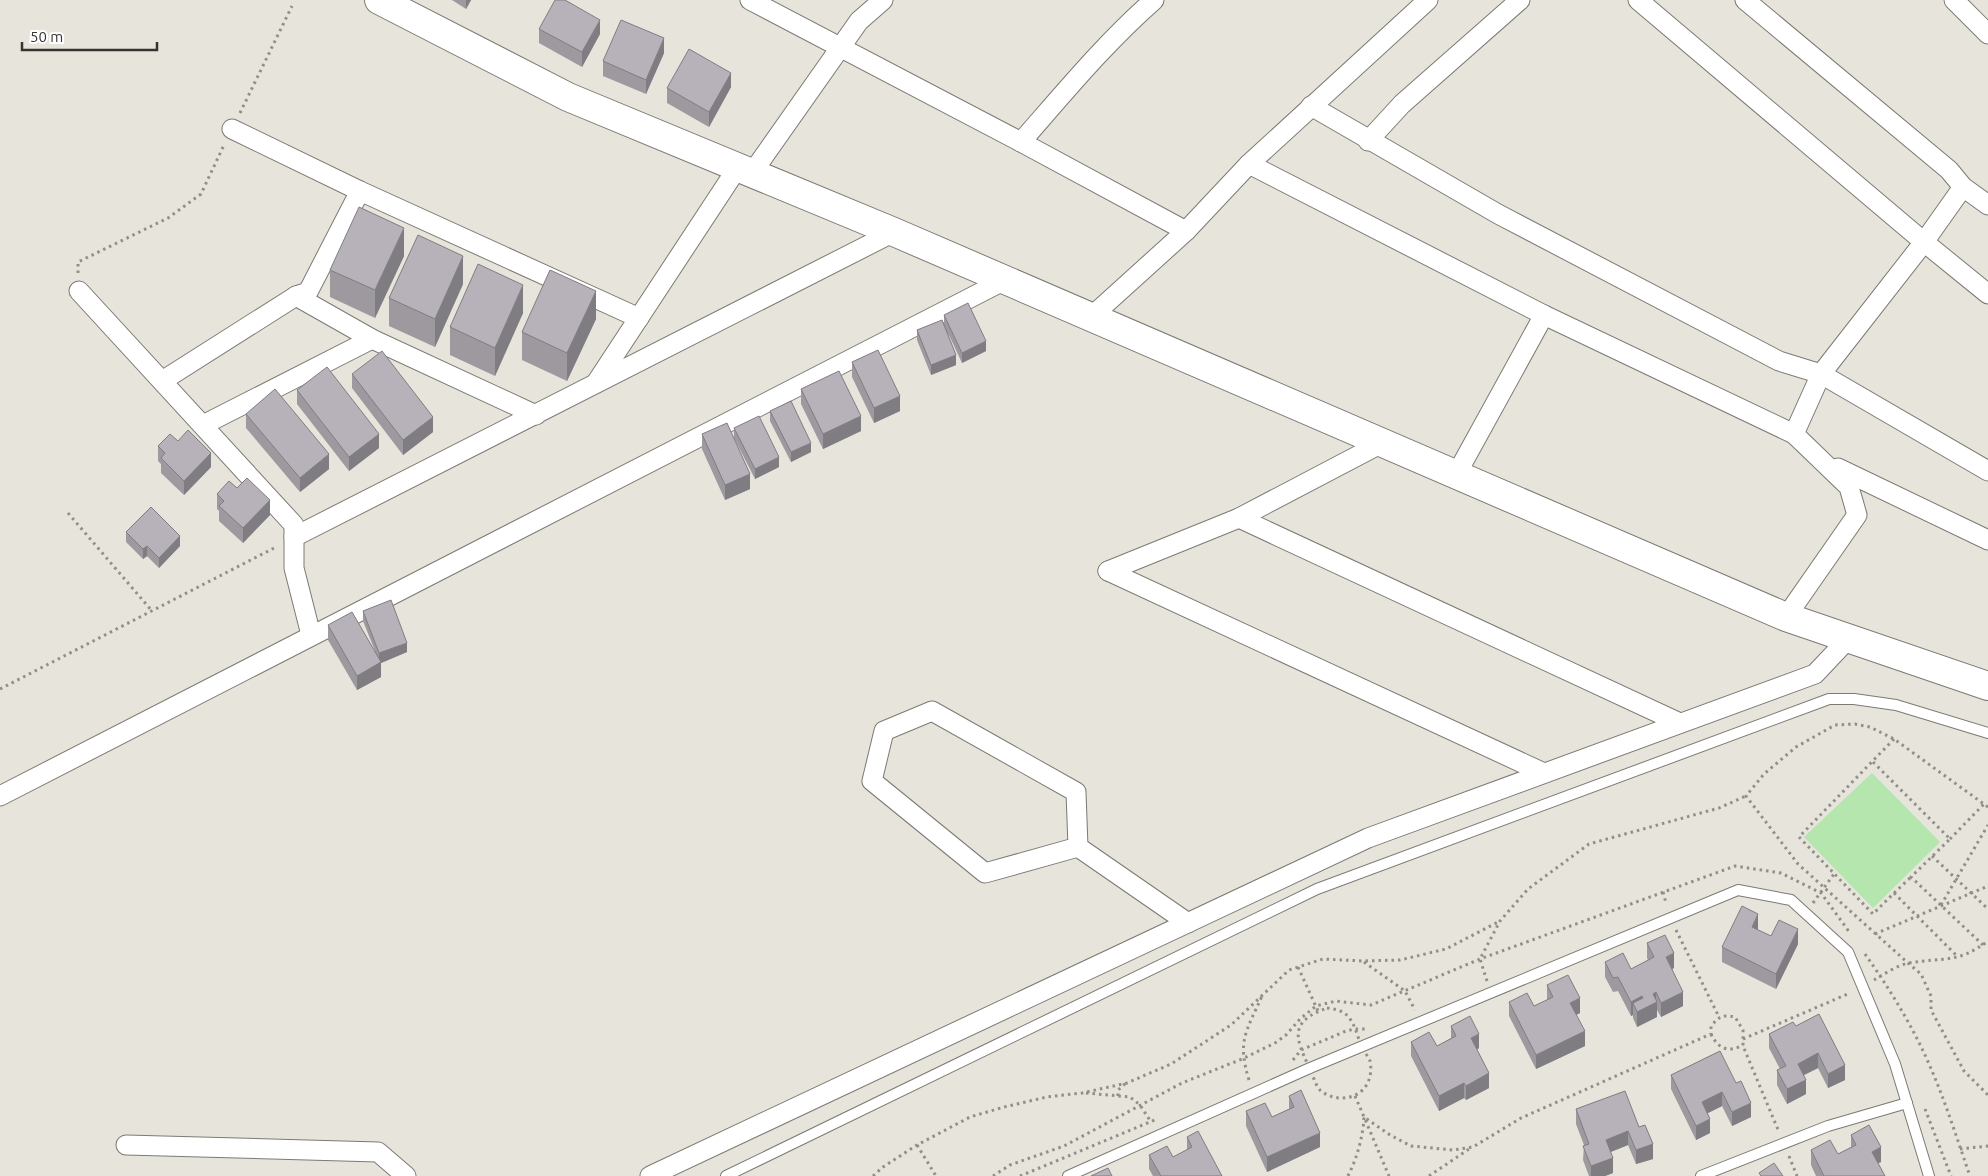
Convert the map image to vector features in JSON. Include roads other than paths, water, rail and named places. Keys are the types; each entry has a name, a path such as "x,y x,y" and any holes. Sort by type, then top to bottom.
{"main road":[{"path":"378,0 568,97 894,232 1786,617 1988,686"}],"street":[{"path":"750,0 1186,231"},
{"path":"595,384 639,318 745,170 840,48 858,21 883,0"},
{"path":"1021,142 1089,65 1135,16 1154,0"},
{"path":"1091,317 1186,231 1249,164 1428,0"},
{"path":"1368,141 1402,104 1520,0"},
{"path":"1638,0 1988,294"},
{"path":"1745,0 1949,170 1963,187 1988,205"},
{"path":"1954,0 1988,34"},
{"path":"1311,106 1368,141 1498,214 1779,361 1821,374 1988,471"},
{"path":"232,129 360,191 639,318"},
{"path":"1249,164 1544,315 1794,434 1850,487 1857,515 1786,617"},
{"path":"1794,434 1821,374 1924,242 1963,187"},
{"path":"162,381 296,296 308,292 360,191"},
{"path":"294,537 894,232"},
{"path":"0,796 1005,280"},
{"path":"79,291 294,525 294,568 311,635"},
{"path":"296,296 372,338 536,415"},
{"path":"1456,475 1544,315"},
{"path":"203,425 372,338"},
{"path":"1382,443 1239,518 1108,571 1544,773"},
{"path":"1821,460 1988,540"},
{"path":"1239,518 1680,723"},
{"path":"650,1176 1368,838 1815,674 1849,638"},
{"path":"932,711 1076,792 1078,847 985,873 872,781 884,731 932,711"},
{"path":"1078,847 1188,923"},
{"path":"126,1145 378,1152 406,1176"}],"lane":[{"path":"726,1176 1317,889 1829,699 1854,699 1896,705 1988,733"},
{"path":"1068,1176 1310,1068 1738,890 1790,900 1848,952 1895,1064 1929,1176"},
{"path":"1702,1176 1828,1126 1907,1103"}]}
